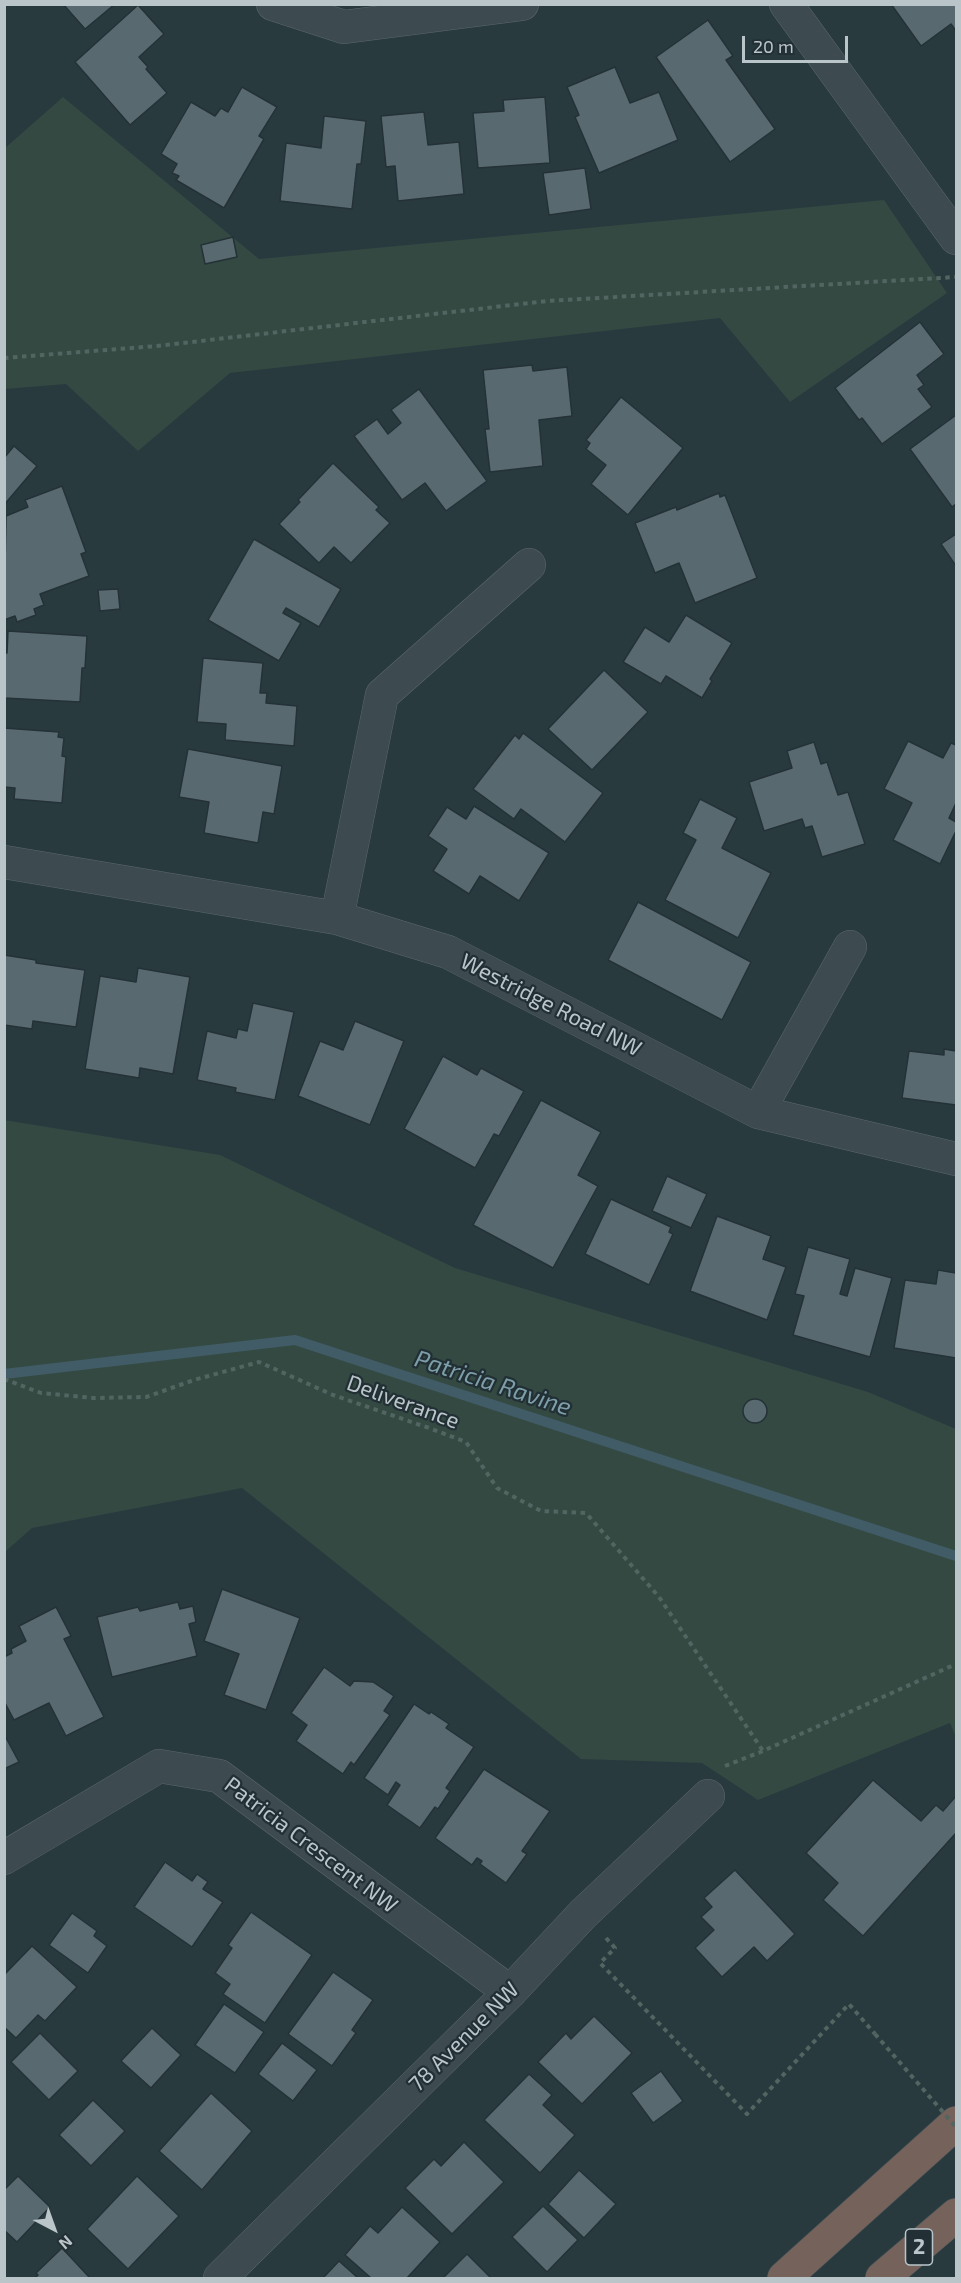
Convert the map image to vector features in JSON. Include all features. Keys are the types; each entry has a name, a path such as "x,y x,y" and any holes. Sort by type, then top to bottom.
{"highway":[{"path":"784,2278 957,2125"},
{"name":"2","path":"882,2278 957,2215"}],"street":[{"path":"273,4 344,27 522,4"},
{"path":"786,4 957,238"},
{"path":"337,918 382,695 529,565"},
{"name":"Westridge Road NW","path":"4,862 337,918 448,952 758,1112 957,1159"},
{"path":"758,1112 850,947"},
{"name":"Patricia Crescent NW","path":"4,1858 159,1766 219,1776 510,1992"},
{"name":"78 Avenue NW","path":"220,2278 510,1992 583,1914 708,1796"}],"path":[{"path":"4,358 157,346 547,301 957,277"},
{"name":"Deliverance","path":"4,1379 41,1393 94,1398 146,1397 194,1380 259,1362 333,1395 466,1442 497,1488 541,1511 586,1513 659,1597 763,1751"},
{"path":"708,1796 726,1765 763,1751 957,1664"},
{"path":"583,1914 615,1948 600,1963 747,2114 849,2004 957,2125"}],"green space":[{"path":"63,97 259,259 884,200 947,293 790,402 720,318 230,373 138,451 66,384 5,389 5,148"},
{"path":"4,1120 220,1155 455,1268 868,1392 956,1429 956,1737 950,1723 758,1800 702,1763 581,1759 242,1488 32,1528 5,1552"}],"building":[{"path":"63,4 115,4 85,29"},
{"path":"891,4 956,4 956,31 951,24 921,46"},
{"path":"138,5 164,34 139,57 148,67 146,69 167,93 130,125 75,62"},
{"path":"708,20 733,56 726,60 775,129 730,162 656,57"},
{"path":"615,67 630,103 659,92 678,140 599,173 575,117 579,115 567,87"},
{"path":"242,87 277,107 259,136 264,139 224,208 176,180 179,176 172,173 177,164 161,154 191,102 215,116 221,108 228,112"},
{"path":"545,97 550,163 478,168 473,113 504,111 503,100"},
{"path":"424,112 428,145 459,142 464,194 398,201 395,166 386,167 381,116"},
{"path":"324,116 366,121 361,164 357,164 352,209 280,201 286,143 321,148"},
{"path":"585,168 591,209 549,215 543,173"},
{"path":"233,237 237,257 205,264 201,245"},
{"path":"920,322 944,354 917,375 924,385 918,389 932,407 882,444 862,418 859,420 835,388"},
{"path":"532,365 533,371 567,367 572,416 539,420 543,466 490,472 485,429 489,429 483,370"},
{"path":"419,389 487,481 446,511 425,483 402,500 354,436 377,419 388,434 401,423 391,410"},
{"path":"621,397 683,448 628,515 591,484 606,465 586,449 590,443 586,440"},
{"path":"956,415 956,504 952,507 910,449"},
{"path":"14,446 37,466 4,505 4,458"},
{"path":"333,463 379,507 376,510 390,523 351,563 334,547 319,563 279,524"},
{"path":"62,486 86,552 81,554 89,576 40,594 44,605 34,609 36,615 17,622 15,616 4,620 6,516 28,507 25,500"},
{"path":"719,493 720,497 725,495 757,578 695,603 679,563 655,573 635,523 676,507 677,510"},
{"path":"956,534 956,566 941,544"},
{"path":"254,539 341,589 319,627 286,608 283,613 301,623 279,661 208,620"},
{"path":"118,589 120,609 100,611 98,590"},
{"path":"686,615 732,643 710,679 712,681 702,698 666,676 661,684 623,662 645,627 669,642"},
{"path":"8,631 87,636 80,702 4,698 4,653 7,653"},
{"path":"203,658 263,663 260,693 267,693 266,703 297,706 294,746 225,740 226,724 197,722"},
{"path":"604,670 648,712 592,770 548,729"},
{"path":"4,728 59,732 58,737 64,738 62,756 66,757 62,803 14,799 15,788 4,787"},
{"path":"523,733 603,793 565,842 521,809 514,819 473,789 515,735 519,739"},
{"path":"908,741 943,758 951,743 956,745 956,803 949,818 956,822 956,831 940,864 893,840 912,803 884,789"},
{"path":"814,742 821,764 827,762 838,795 848,792 865,844 822,857 812,826 805,828 802,819 764,831 749,782 792,768 787,751"},
{"path":"188,749 282,766 274,814 263,812 258,843 204,833 209,802 179,797"},
{"path":"700,799 737,818 722,848 771,873 738,938 665,900 696,840 683,833"},
{"path":"474,806 549,853 519,901 480,876 469,894 433,871 447,849 428,836 447,807 466,819"},
{"path":"638,902 751,962 722,1020 608,960"},
{"path":"4,955 36,960 36,963 85,970 76,1027 33,1021 32,1029 4,1025"},
{"path":"138,968 190,977 173,1074 140,1068 139,1078 85,1069 100,976 136,982"},
{"path":"253,1003 294,1012 275,1100 235,1092 236,1088 197,1080 207,1031 236,1038 238,1029 247,1031"},
{"path":"355,1021 404,1041 370,1125 298,1096 320,1041 343,1050"},
{"path":"944,1049 956,1051 956,1105 902,1098 909,1051 944,1055"},
{"path":"443,1056 477,1075 481,1068 524,1091 499,1136 494,1134 475,1168 404,1129"},
{"path":"541,1100 601,1132 578,1175 598,1186 553,1268 473,1225"},
{"path":"667,1176 707,1194 691,1228 652,1211"},
{"path":"611,1199 671,1227 669,1232 673,1234 649,1285 585,1254"},
{"path":"717,1216 771,1236 763,1259 786,1267 767,1320 690,1291"},
{"path":"808,1247 850,1259 840,1294 847,1296 855,1268 892,1278 870,1357 793,1335 804,1296 795,1294"},
{"path":"938,1270 956,1273 956,1358 894,1348 905,1280 936,1284"},
{"path":"755,1399 764,1402 767,1411 764,1420 755,1423 746,1420 743,1411 746,1402"},
{"path":"222,1589 300,1618 266,1710 224,1695 239,1654 204,1641"},
{"path":"178,1602 180,1609 193,1606 196,1622 189,1624 197,1656 112,1677 97,1617 138,1607 140,1611"},
{"path":"56,1607 71,1636 64,1639 104,1717 66,1736 49,1703 14,1720 4,1701 4,1657 12,1653 11,1649 26,1641 19,1626"},
{"path":"324,1667 350,1686 354,1681 373,1682 394,1696 384,1711 390,1715 354,1765 351,1762 343,1774 296,1741 307,1725 291,1713"},
{"path":"414,1704 449,1724 446,1728 474,1747 446,1788 450,1791 438,1809 435,1807 420,1828 387,1805 400,1785 396,1782 388,1795 364,1778"},
{"path":"4,1734 19,1762 4,1769"},
{"path":"484,1769 550,1811 522,1851 527,1854 506,1883 480,1864 482,1861 477,1858 472,1865 435,1838"},
{"path":"873,1780 921,1821 936,1805 943,1811 956,1796 956,1833 863,1936 823,1900 838,1883 806,1853"},
{"path":"165,1862 192,1881 197,1874 208,1882 203,1889 223,1902 192,1947 134,1907"},
{"path":"735,1870 795,1934 767,1961 754,1947 722,1977 695,1948 714,1930 701,1917 712,1907 704,1898"},
{"path":"251,1912 312,1955 265,2023 223,1994 230,1984 215,1973 232,1948 228,1945"},
{"path":"72,1913 97,1931 94,1936 107,1946 88,1973 49,1945"},
{"path":"32,1946 77,1987 45,2021 38,2015 16,2038 4,2027 4,1975"},
{"path":"333,1972 373,2000 352,2030 356,2033 332,2066 288,2034"},
{"path":"224,2004 264,2032 235,2073 195,2045"},
{"path":"594,2016 632,2053 582,2104 538,2062 566,2033 571,2039"},
{"path":"152,2028 181,2055 151,2088 121,2061"},
{"path":"40,2033 78,2071 49,2100 11,2062"},
{"path":"282,2043 317,2070 293,2101 258,2074"},
{"path":"661,2071 683,2101 653,2123 631,2093"},
{"path":"529,2074 552,2095 543,2105 575,2135 540,2173 484,2120"},
{"path":"211,2093 252,2131 202,2190 159,2151"},
{"path":"93,2100 125,2131 91,2166 59,2135"},
{"path":"464,2142 504,2182 452,2234 405,2188 434,2159 441,2166"},
{"path":"579,2170 616,2204 584,2238 548,2204"},
{"path":"18,2176 50,2207 17,2242 4,2230 4,2190"},
{"path":"137,2176 179,2216 128,2269 87,2229"},
{"path":"543,2206 578,2240 547,2272 512,2237"},
{"path":"402,2207 440,2242 407,2278 371,2278 345,2255 370,2226 378,2233"},
{"path":"62,2248 90,2278 35,2278 38,2275 36,2273"},
{"path":"467,2254 491,2278 443,2278"},
{"path":"339,2261 358,2278 323,2278"}],"waterway":[{"name":"Patricia Ravine","path":"4,1374 295,1340 956,1556"}]}
